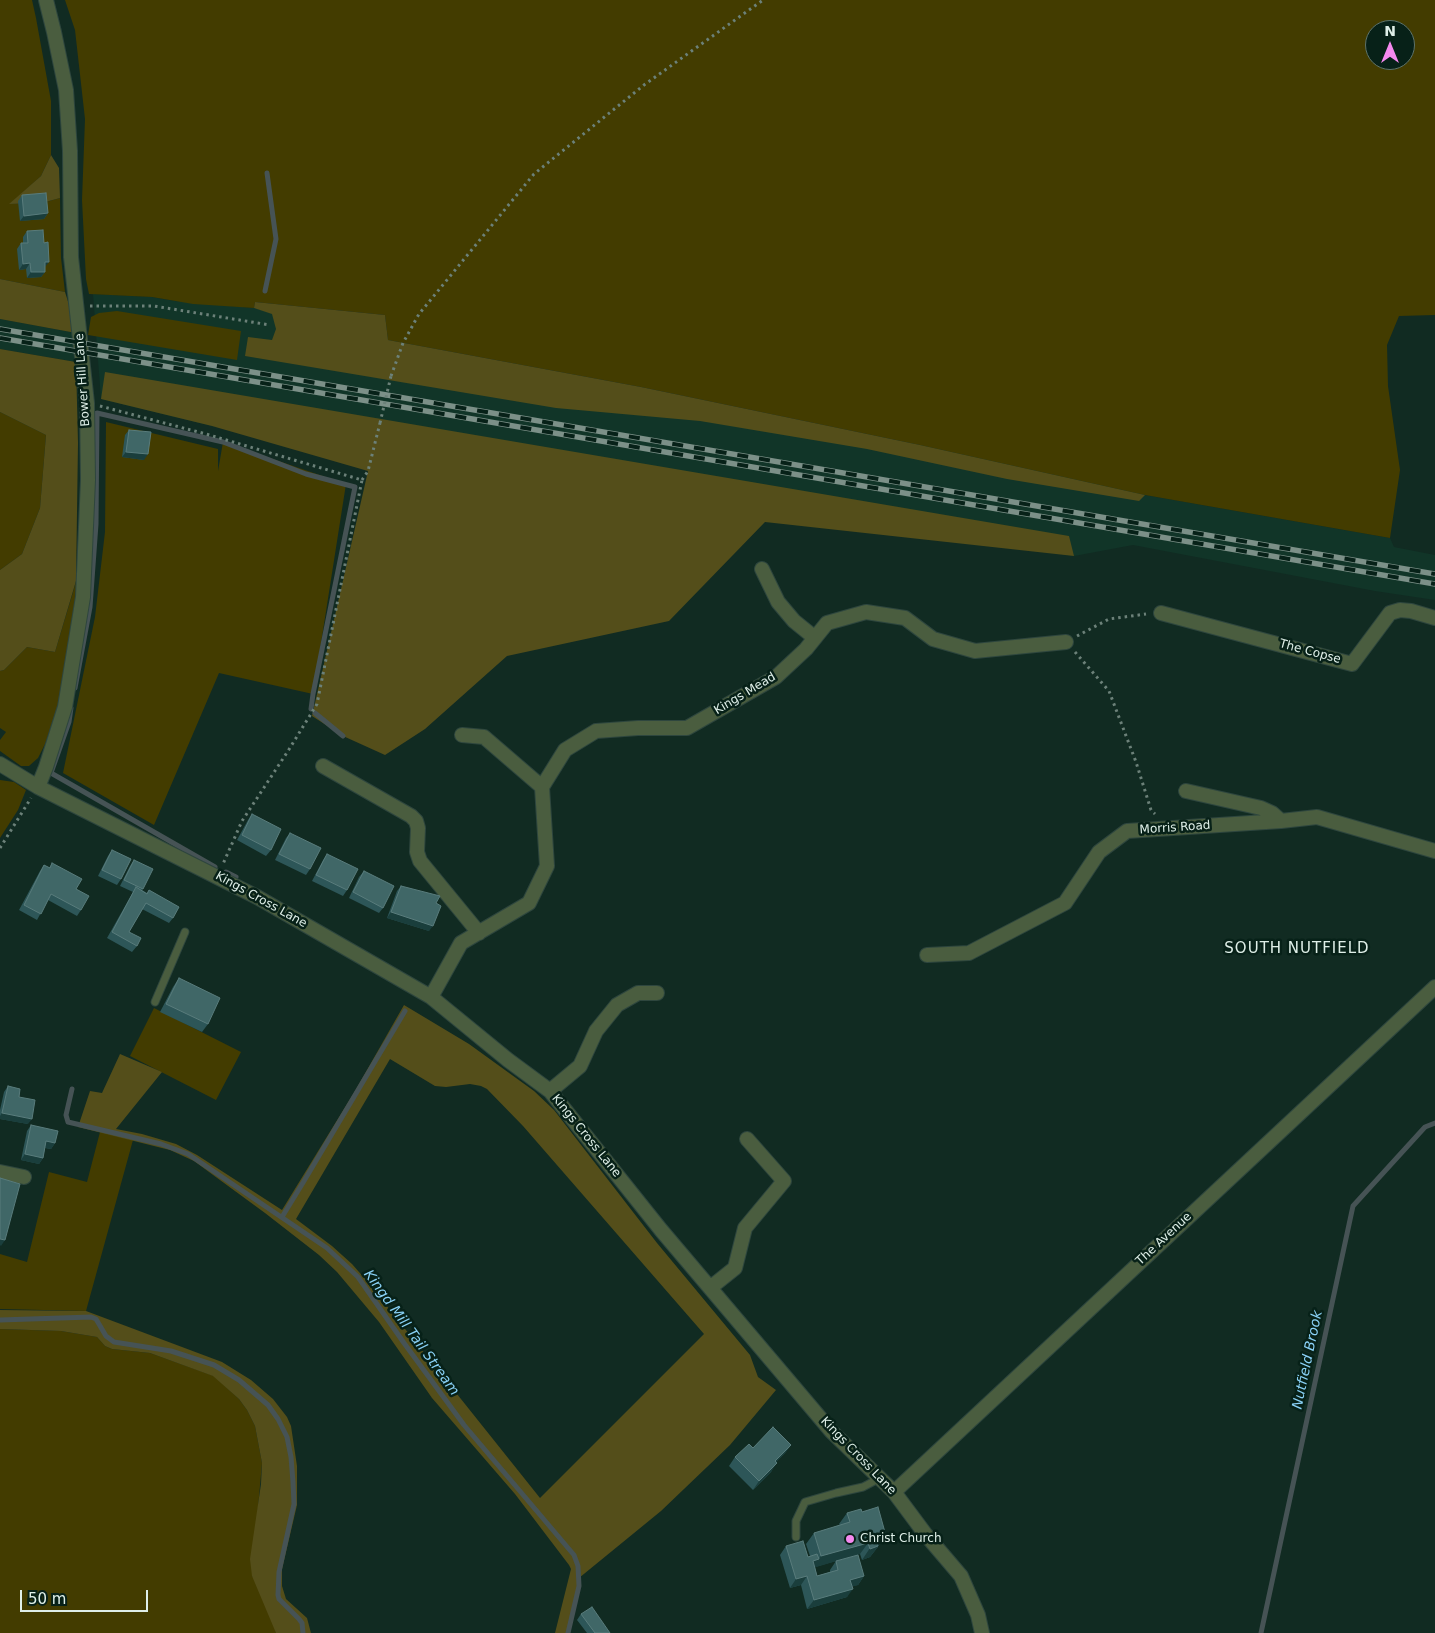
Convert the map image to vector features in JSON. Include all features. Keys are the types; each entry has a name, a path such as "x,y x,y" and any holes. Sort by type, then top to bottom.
{"street":[{"name":"Bower Hill Lane","path":"38,787 64,707 84,597 88,480 87,403 71,257 70,151 66,90 46,0"},
{"path":"762,569 778,602 794,621 815,638"},
{"name":"The Copse","path":"1161,613 1352,664 1390,613 1406,610 1435,618"},
{"name":"Kings Mead","path":"542,788 565,750 596,731 638,728 688,728 776,677 806,649 827,623 866,612 905,618 933,639 975,651 1066,642"},
{"path":"431,997 461,943 529,903 547,866 542,788 484,737 462,735"},
{"name":"Kings Cross Lane","path":"0,764 38,787 264,900 431,997 508,1060 550,1091 661,1230 832,1432 894,1492 926,1535 961,1576 978,1615 982,1633"},
{"path":"323,766 411,816 416,821 418,828 417,852 420,861 479,933"},
{"path":"1186,791 1260,808 1272,813 1281,821"},
{"name":"Morris Road","path":"927,956 969,954 1065,903 1099,852 1127,831 1317,817 1435,851"},
{"name":"The Avenue","path":"894,1492 1435,986"},
{"path":"550,1091 580,1066 596,1031 617,1005 638,993 657,993"},
{"path":"710,1288 734,1268 745,1228 784,1181 747,1139"},
{"path":"0,1172 24,1177"}],"lane":[{"path":"154,1002 184,932"},
{"path":"796,1537 796,1521 805,1502 864,1487 880,1478"}],"path":[{"path":"218,876 242,821 316,704 362,480 368,471 391,376 403,343 419,314 534,174 644,85 763,0"},
{"path":"77,309 94,305 154,306 270,325"},
{"path":"87,403 206,434 362,480"},
{"path":"1161,613 1109,618 1066,642 1109,691 1136,762 1151,810 1173,828"},
{"path":"0,848 38,787"}],"shaded area":[{"path":"0,0 32,0 51,101 51,155 41,176 10,204 42,203 60,198 61,258 65,292 0,279"},
{"path":"65,0 1435,0 1435,315 1399,316 1387,345 1388,386 1400,470 1390,538 1145,495 920,445 641,387 388,340 385,315 255,302 254,308 193,304 152,297 89,294 86,279 82,200 85,119 75,30"},
{"path":"51,155 59,168 60,198 42,203 9,204 41,176"},
{"path":"0,279 65,292 76,333 0,319"},
{"path":"93,294 152,297 175,301 254,308 388,340 920,445 1145,495 1390,538 1394,547 1435,555 1435,600 1375,591 1133,545 1074,556 212,426 101,399"},
{"path":"255,302 385,315 388,340 641,387 920,445 1145,495 1139,501 1007,479 867,449 700,421 556,408 245,356 248,337 272,340 276,329 272,314 254,308"},
{"path":"117,311 241,331 237,360 88,335 91,317 99,313"},
{"path":"0,319 76,333 76,362 0,349"},
{"path":"0,349 76,362 78,443 76,581 55,652 27,647 4,670 0,671 0,570 22,554 40,508 46,435 0,412"},
{"path":"105,372 1069,536 1074,556 765,522 669,621 507,656 425,729 385,755 343,736 312,716 368,471 212,426 101,399"},
{"path":"0,412 46,435 40,508 22,554 0,570"},
{"path":"106,422 218,449 218,471 223,442 346,484 313,694 219,673 154,825 63,773 95,617 105,532"},
{"path":"76,582 78,596 58,706 45,744 38,758 29,766 21,766 0,751 0,740 6,732 0,728 0,671 4,670 27,647 55,652"},
{"path":"0,780 14,782 26,790 18,810 0,838"},
{"path":"404,1005 469,1044 534,1091 554,1110 657,1243 750,1355 758,1377 776,1390 730,1445 661,1511 579,1578 579,1586 568,1633 555,1633 571,1569 569,1565 515,1494 432,1398 379,1322 337,1272 319,1255 265,1213 194,1161 170,1150 78,1127 90,1091 102,1093 120,1054 162,1072 116,1129 176,1144 197,1155 282,1210 355,1091","holes":["390,1059 435,1086 446,1087 470,1084 487,1089 523,1126 704,1334 540,1498 366,1280 332,1246 296,1219"]},
{"path":"154,1008 241,1052 216,1100 130,1056"},
{"path":"100,1132 133,1140 86,1311 0,1309 0,1254 27,1262 49,1172 87,1182"},
{"path":"0,1310 86,1311 222,1362 251,1380 273,1399 287,1417 291,1426 297,1466 297,1505 282,1569 282,1586 286,1599 307,1618 311,1633 276,1633 252,1576 250,1559 261,1484 262,1463 255,1426 239,1399 213,1376 150,1353 112,1349 105,1346 97,1337 61,1331 0,1329"},
{"path":"0,1329 61,1331 97,1337 105,1346 112,1349 150,1353 214,1376 239,1399 255,1426 262,1463 252,1576 269,1591 276,1633 0,1633"}],"building":[{"path":"46,193 48,213 24,216 22,195"},
{"path":"43,230 44,243 48,242 49,262 45,262 45,272 31,272 30,263 23,264 21,243 28,243 27,231"},
{"path":"129,430 151,432 148,454 126,452"},
{"path":"252,814 281,829 271,850 242,835"},
{"path":"290,833 321,848 310,869 279,854"},
{"path":"112,850 131,859 121,879 102,870"},
{"path":"327,854 358,869 347,890 316,875"},
{"path":"134,860 153,869 143,889 124,880"},
{"path":"52,863 82,879 76,889 89,896 81,910 51,894 41,914 24,905 44,865 50,868"},
{"path":"364,871 394,886 383,908 353,892"},
{"path":"401,886 440,896 436,903 441,906 433,926 391,912"},
{"path":"136,887 147,894 149,890 179,907 173,918 146,903 129,932 141,938 137,946 112,932"},
{"path":"179,978 220,998 208,1024 166,1004"},
{"path":"8,1086 20,1089 19,1097 35,1100 32,1119 2,1113"},
{"path":"31,1125 58,1131 55,1143 46,1141 43,1158 25,1154"},
{"path":"0,1178 20,1184 5,1240 0,1239"},
{"path":"773,1427 791,1445 759,1481 735,1457 749,1444 753,1448"},
{"name":"Christ Church","path":"878,1507 886,1536 876,1539 878,1546 870,1549 868,1543 821,1556 814,1533 850,1522 847,1513 861,1509 862,1512"},
{"path":"803,1541 808,1557 817,1554 819,1559 813,1561 817,1576 838,1570 836,1561 858,1555 864,1576 850,1580 853,1589 814,1600 807,1576 796,1579 786,1546"},
{"path":"592,1607 610,1633 595,1633 581,1614"}],"waterway":[{"path":"265,291 276,239 267,173"},
{"path":"75,688 90,607 96,524 97,413 223,442 306,474 355,487 311,709"},
{"path":"71,708 69,722 51,773 215,867"},
{"path":"315,713 343,736"},
{"path":"226,872 236,877"},
{"path":"282,1217 405,1011"},
{"name":"Kingd Mill Tail Stream","path":"72,1089 66,1115 68,1122 161,1144 188,1154 327,1248 358,1277 464,1425 574,1555 578,1566 579,1586 568,1633"},
{"name":"Nutfield Brook","path":"1261,1633 1353,1206 1425,1127 1435,1123"},
{"path":"0,1320 91,1317 96,1319 106,1336 114,1342 171,1351 214,1365 239,1380 268,1405 287,1437 293,1482 294,1504 279,1572 278,1595 279,1599 302,1623 303,1633"}],"railway":[{"path":"0,329 1435,574"},
{"path":"0,338 1435,584"}],"place":[{"name":"Christ Church","path":"850,1539"}],"district":[{"name":"SOUTH NUTFIELD","path":"1297,949"}]}
